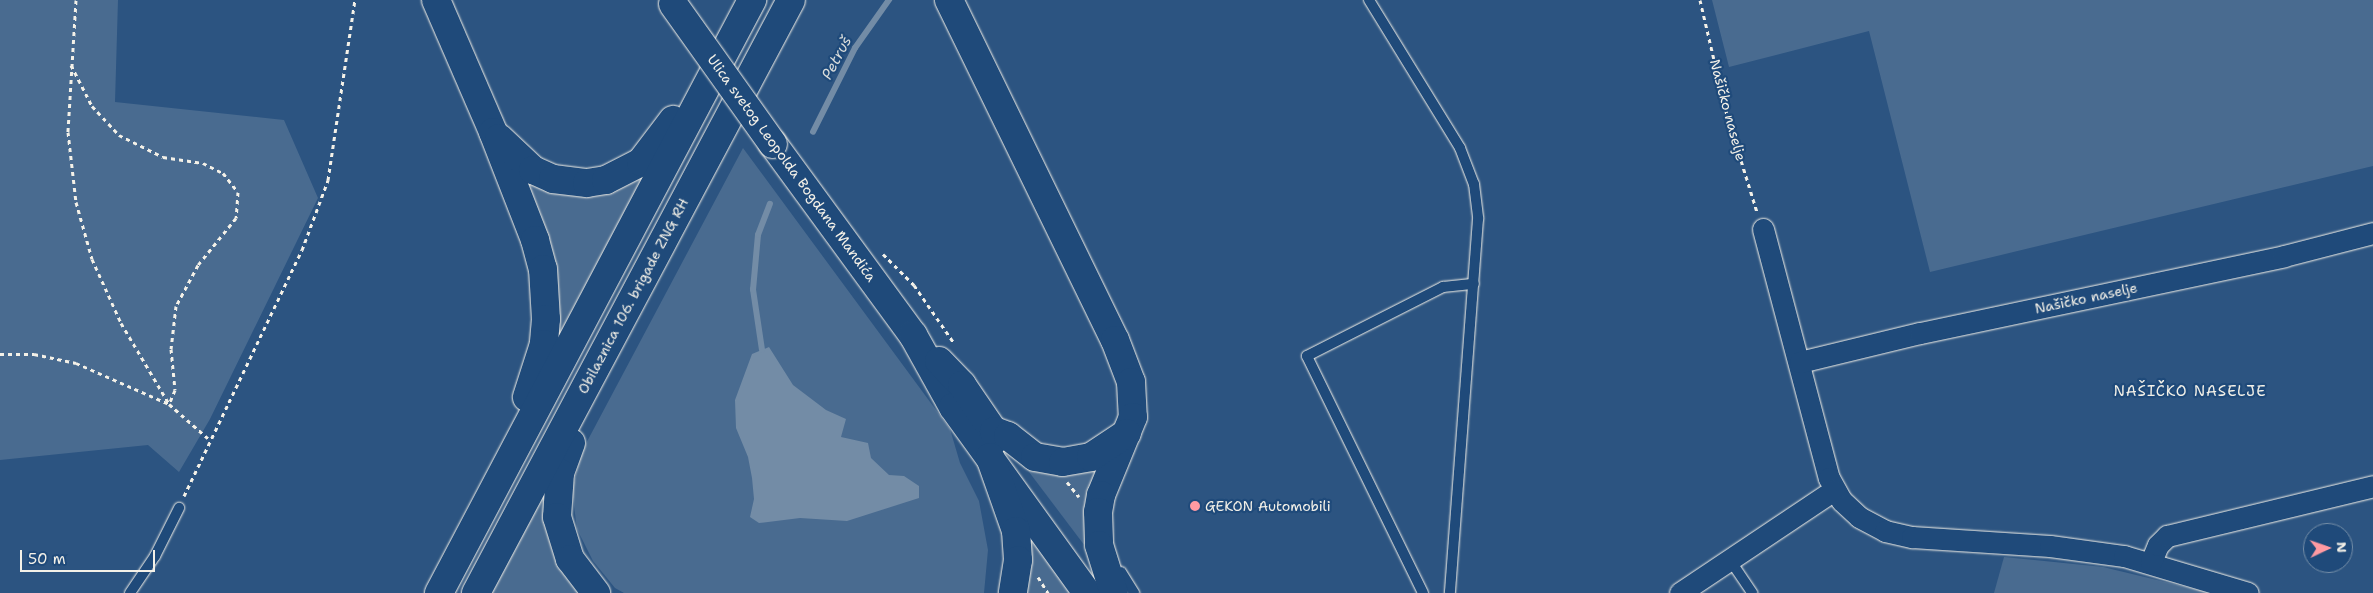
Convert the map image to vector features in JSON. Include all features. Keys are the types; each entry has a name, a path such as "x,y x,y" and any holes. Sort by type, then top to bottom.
{"main road":[{"path":"436,0 493,132 535,240 546,292 544,344 521,414 512,457"},
{"path":"439,593 752,0"},
{"name":"Obilaznica 106. brigade ZNG RH","path":"476,593 791,0"},
{"path":"765,49 805,0"},
{"name":"Ulica svetog Leopolda Bogdana Mandića","path":"672,2 773,144 914,335 953,407 992,444 1115,586"},
{"path":"949,2 1127,367 1134,398 1133,417 1101,495 1098,512 1099,545 1115,586"},
{"path":"493,132 533,170 553,179 587,184 606,180 641,162 683,106 706,88"},
{"path":"577,402 570,443 560,473 557,517 570,559 596,593"},
{"path":"1013,593 1018,560 1016,531 992,444 1008,436 1036,457 1063,462 1091,457 1127,433"},
{"name":"Ulica svetog Leopolda Bogdana Mandića","path":"992,444 1087,593"}],"street":[{"path":"1763,229 1834,490 1859,517 1885,531 1932,539 2050,546 2151,562 2248,593"},
{"name":"Našičko naselje","path":"1800,362 1920,333 2284,256 2373,233"},
{"path":"2151,562 2158,545 2167,536 2373,486"},
{"path":"1680,593 1834,490"}],"lane":[{"path":"1369,0 1460,148 1474,184 1478,219 1450,593"},
{"path":"1423,593 1307,356 1443,287 1474,284"},
{"path":"130,593 155,556 179,508"},
{"path":"1730,560 1752,593"},
{"path":"1115,586 1134,593"}],"path":[{"path":"76,0 71,65 70,149 76,202 92,259 121,323 169,404"},
{"path":"179,508 302,250 328,180 355,0"},
{"name":"Našičko naselje","path":"1700,0 1726,115 1763,229"},
{"path":"71,65 92,106 119,136 163,157 203,163 223,173 238,192 236,218 198,265 176,306 171,349 175,390 169,404"},
{"path":"0,354 34,354 76,363 169,404 210,440"}],"shaded area":[{"path":"0,0 118,0 115,102 284,120 318,198 210,419 179,472 148,445 0,460"},
{"path":"1712,0 2373,0 2373,166 1930,272 1869,31 1729,67"},
{"path":"743,148 950,429 960,463 979,501 988,550 984,593 624,593 615,588 593,561 577,529 572,490 582,451"},
{"path":"648,168 554,357 519,170 552,189"},
{"path":"769,347 793,385 826,410 846,419 841,437 868,443 871,458 889,475 904,476 919,486 919,498 847,521 800,518 759,523 750,517 754,499 752,478 748,457 736,428 735,400 752,354"},
{"path":"1103,458 1091,554 1023,464"},
{"path":"549,476 588,593 486,593"},
{"path":"1026,520 1079,593 1022,593"},
{"path":"2004,557 2103,567 2211,593 1994,593"}],"waterway":[{"name":"Petruš","path":"813,132 855,48 889,0"},
{"name":"Petruš","path":"762,350 753,290 758,235 770,204"}],"place":[{"name":"GEKON Automobili","path":"1195,506"}],"district":[{"name":"NAŠIČKO NASELJE","path":"2190,392"}]}
